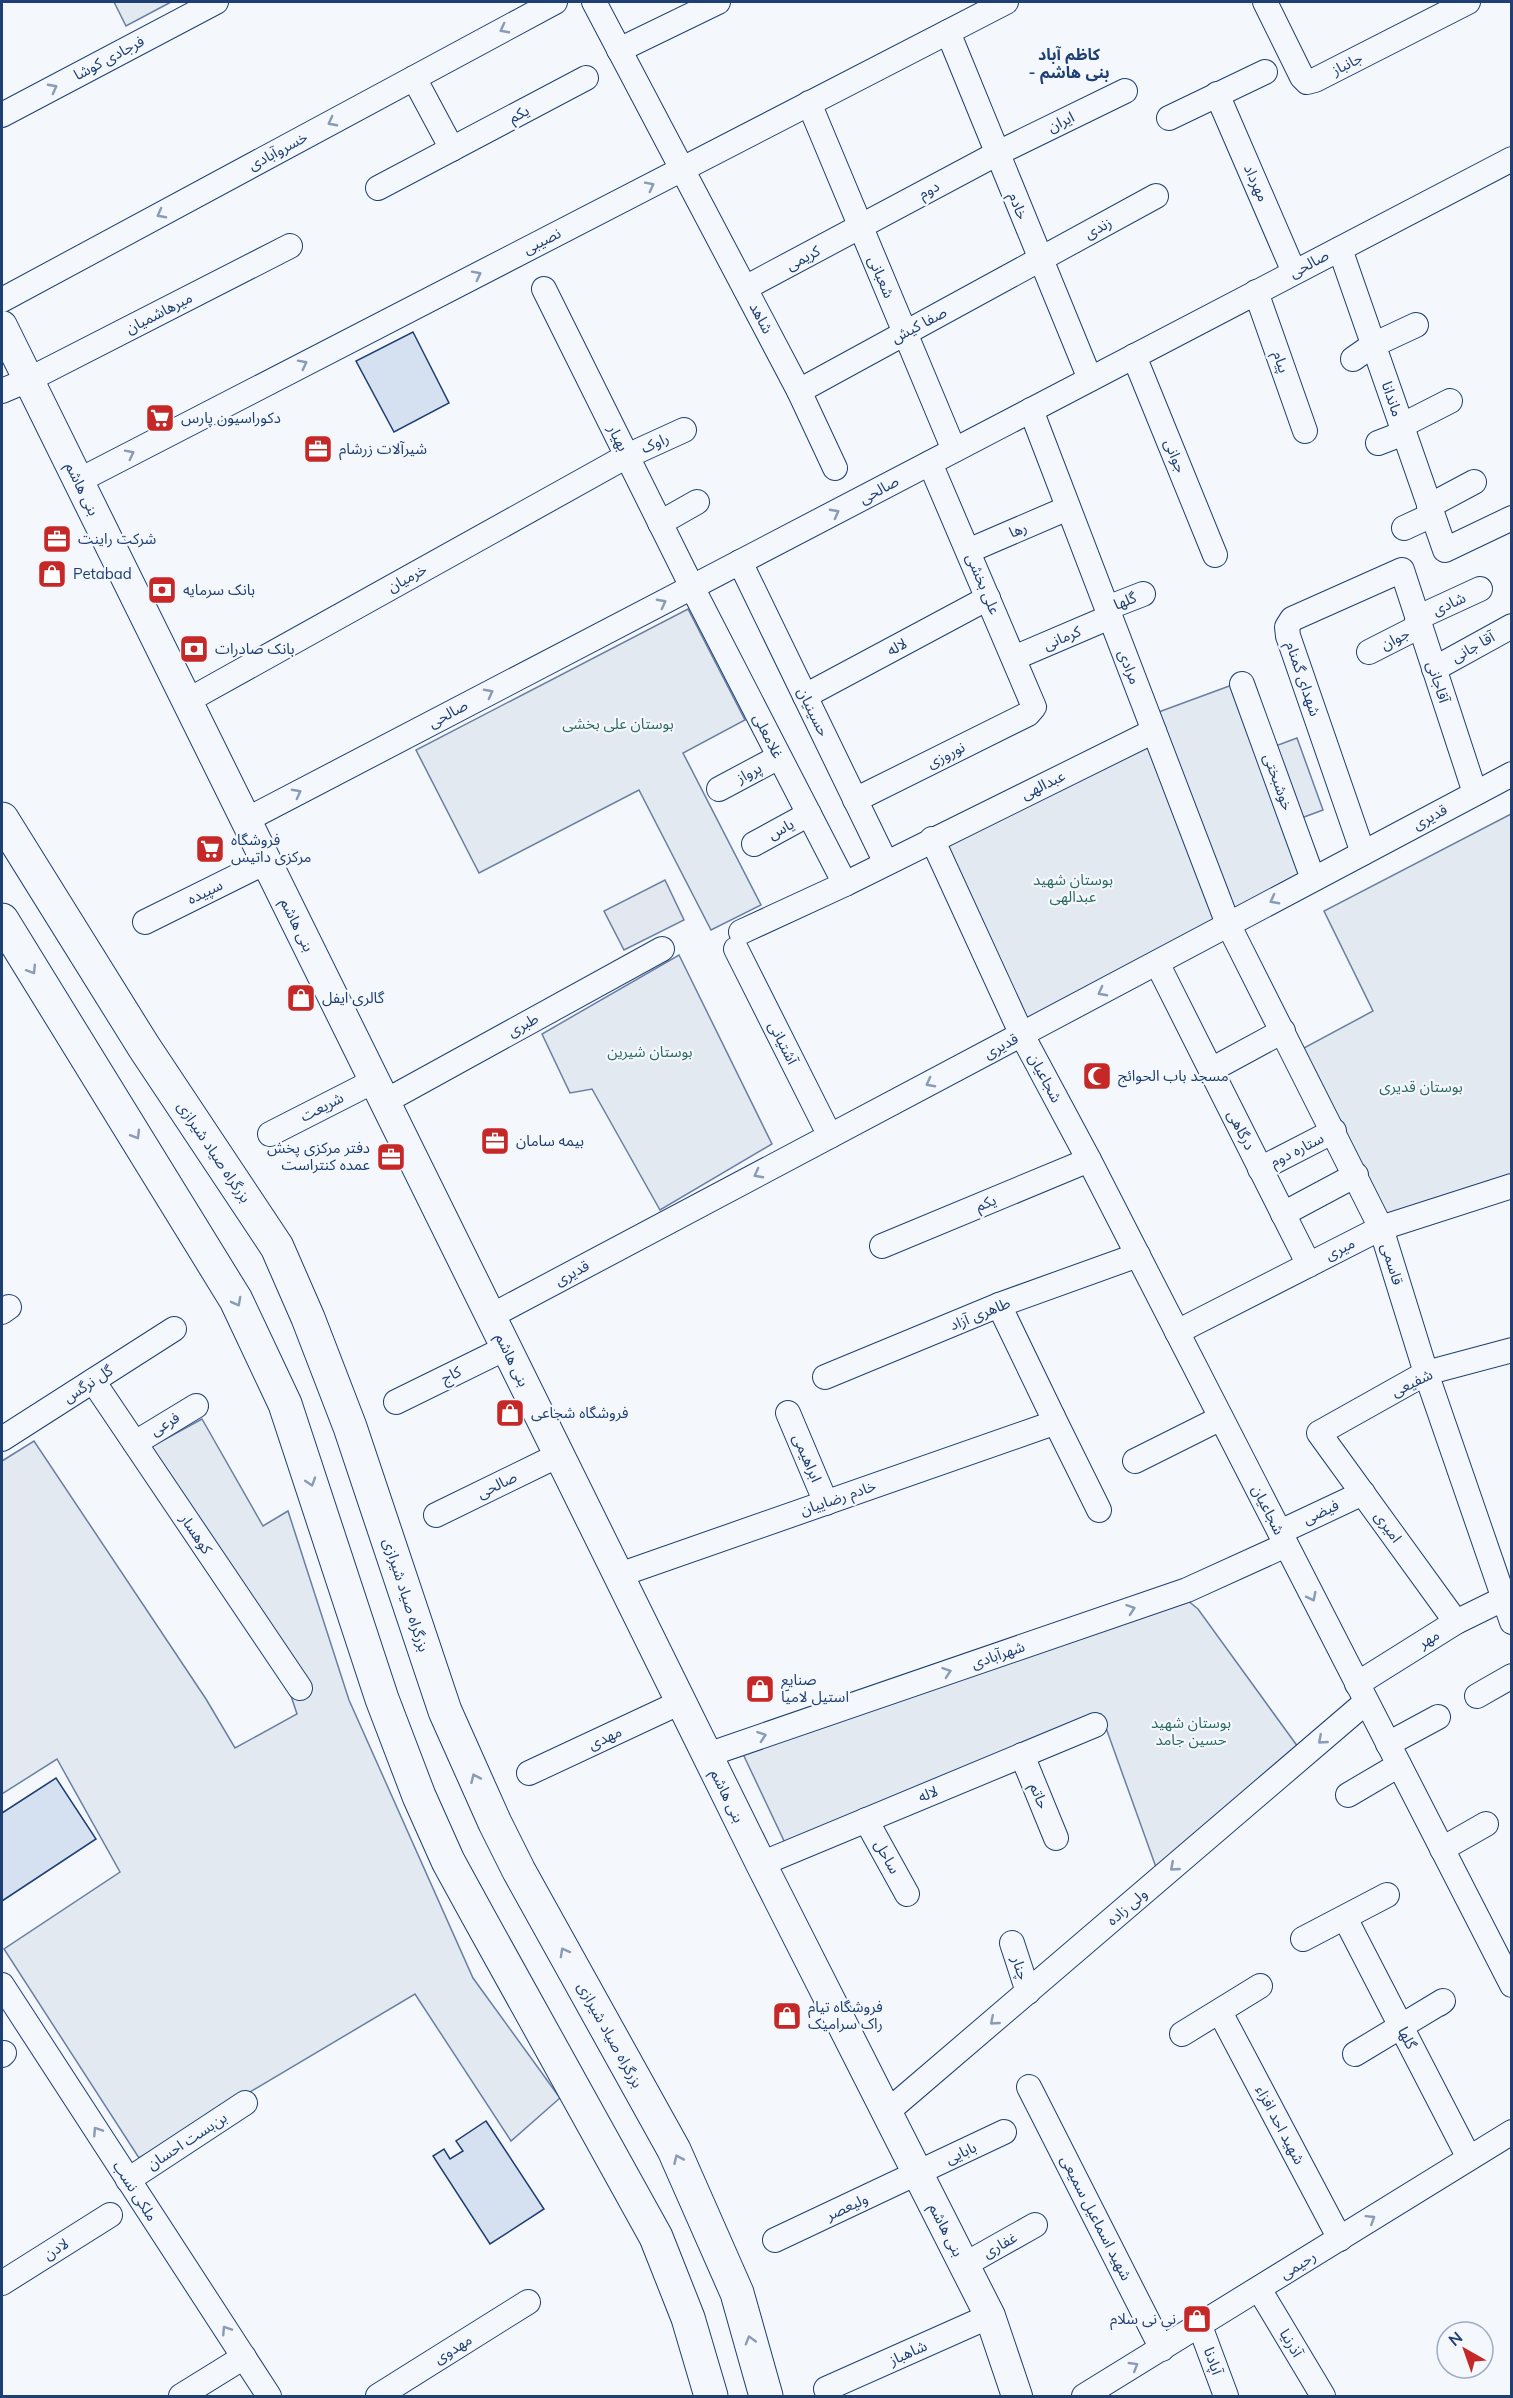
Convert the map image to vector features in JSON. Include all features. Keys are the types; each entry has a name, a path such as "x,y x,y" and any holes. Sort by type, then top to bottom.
{"highway":[{"name":"بزرگراه صیاد شیرازی","path":"2,819 144,1047 277,1247 308,1318 350,1427 445,1711 514,1861 674,2150 737,2293 766,2397"},
{"path":"2,920 236,1300 285,1404 382,1700 419,1796 458,1879 656,2237 688,2318 711,2397"}],"main road":[{"name":"بنی هاشم","path":"2,326 15,386 78,481 761,1864 990,2316 1017,2397"}],"street":[{"name":"فرجادی کوشا","path":"2,115 216,2"},
{"name":"خسروآبادی","path":"2,300 555,2"},
{"name":"شاهد","path":"594,2 799,391 835,468"},
{"path":"619,50 718,2"},
{"name":"نصیبی","path":"78,481 1006,2"},
{"name":"جانباز","path":"1265,2 1302,77 1307,82 1443,7 1468,2"},
{"name":"خادم","path":"948,32 1090,379"},
{"path":"1169,118 1265,72"},
{"path":"414,78 452,149"},
{"name":"یکم","path":"378,188 586,78"},
{"name":"ایران","path":"998,153 1125,91"},
{"name":"مهرداد","path":"1217,94 1294,272"},
{"name":"شعبانی","path":"809,103 954,450"},
{"name":"دوم","path":"861,227 998,153"},
{"name":"صالحی","path":"246,820 1512,159"},
{"name":"زندی","path":"1040,260 1156,196"},
{"name":"کریمی","path":"745,288 861,227"},
{"name":"میرهاشمیان","path":"15,386 290,246"},
{"name":"ماندانا","path":"1340,249 1444,550 1512,518"},
{"name":"صفا کیش","path":"799,391 1040,260"},
{"name":"بهیار","path":"544,289 692,587"},
{"name":"پیام","path":"1256,292 1305,431"},
{"path":"1353,359 1373,345 1416,325"},
{"name":"جوانی","path":"1134,356 1215,555"},
{"path":"1378,443 1450,400"},
{"name":"مرادی","path":"1031,410 1228,924"},
{"name":"راوک","path":"627,456 684,430"},
{"name":"خرمیان","path":"187,701 627,456"},
{"name":"علی بخشی","path":"930,463 1034,706"},
{"path":"1404,528 1474,482"},
{"path":"660,523 697,502"},
{"name":"رها","path":"968,551 1068,508"},
{"name":"حسینیان","path":"740,562 886,863"},
{"name":"آقاجانی","path":"1402,570 1475,793"},
{"name":"شهدای گمنام","path":"1362,853 1288,636 1287,627 1292,619 1402,570"},
{"name":"غلامعلی","path":"692,587 845,884"},
{"name":"شادی","path":"1419,622 1480,589"},
{"name":"گلها","path":"1108,613 1143,594"},
{"name":"لاله","path":"805,696 988,598"},
{"name":"کرمانی","path":"1014,658 1108,613"},
{"name":"جوان","path":"1369,652 1419,622"},
{"name":"آقا جانی","path":"1434,669 1512,626"},
{"name":"خوشبختی","path":"1242,684 1313,879"},
{"name":"نوروزی","path":"855,800 1028,714 1034,706"},
{"name":"عبدالهی","path":"739,941 932,839 1154,731"},
{"name":"پرواز","path":"719,789 779,757"},
{"name":"قدیری","path":"491,1316 1512,774"},
{"name":"یاس","path":"754,844 809,814"},
{"path":"932,839 1022,1035"},
{"name":"سپیده","path":"145,922 266,862"},
{"name":"قاسمی","path":"1228,924 1381,1228 1426,1373 1512,1622"},
{"name":"آشتیانی","path":"739,941 830,1136"},
{"name":"طبری","path":"379,1091 662,949"},
{"name":"درگاهی","path":"1157,963 1309,1265"},
{"path":"1211,1070 1283,1031"},
{"name":"شجاعیان","path":"1022,1035 1089,1160 1512,1985"},
{"name":"شریعت","path":"270,1134 379,1091"},
{"name":"ستاره دوم","path":"1260,1169 1334,1131"},
{"name":"یکم","path":"882,1246 1089,1160"},
{"path":"1283,1214 1356,1175"},
{"name":"میری","path":"1177,1332 1381,1228 1512,1186"},
{"name":"طاهری آزاد","path":"825,1377 999,1305 1138,1255"},
{"path":"999,1305 1098,1510"},
{"name":"گل نرگس","path":"2,1439 174,1329"},
{"name":"کاج","path":"396,1402 507,1348"},
{"name":"شفیعی","path":"1319,1433 1426,1373 1512,1350"},
{"name":"کوهسار","path":"93,1381 300,1688"},
{"name":"فرعی","path":"135,1443 196,1406"},
{"name":"ابراهیمی","path":"788,1413 825,1503"},
{"name":"خادم رضاییان","path":"619,1575 1048,1425 1053,1417"},
{"path":"1135,1461 1221,1418"},
{"name":"امیری","path":"1319,1433 1456,1622"},
{"name":"صالحی","path":"436,1515 559,1455"},
{"name":"فیضی","path":"1282,1539 1363,1493"},
{"name":"شهرآبادی","path":"707,1755 1187,1590 1282,1539"},
{"name":"مهر","path":"1362,1693 1456,1622 1503,1599"},
{"path":"1477,1696 1512,1676"},
{"name":"ولی زاده","path":"887,2112 1028,1992 1362,1693"},
{"name":"مهدی","path":"529,1773 681,1702"},
{"path":"1348,1795 1438,1717"},
{"name":"لاله","path":"761,1864 1095,1725"},
{"name":"حاتم","path":"1022,1755 1056,1838"},
{"name":"ساحل","path":"866,1820 907,1894"},
{"path":"1442,1850 1486,1824"},
{"path":"1302,1939 1387,1895"},
{"name":"گلها","path":"1345,1918 1469,2158"},
{"name":"چنار","path":"1012,1943 1028,1992"},
{"name":"ملکی نسب","path":"2,1985 269,2397"},
{"path":"1182,2034 1260,1986"},
{"path":"1355,2054 1443,2001 1439,2004"},
{"name":"شهید احد افزاء","path":"1220,2012 1340,2239"},
{"name":"شهید اسماعیل سمیعی","path":"1029,2086 1162,2349"},
{"name":"بن‌بست احسان","path":"128,2180 245,2103"},
{"name":"بابایی","path":"918,2173 1004,2132"},
{"name":"رحیمی","path":"1084,2397 1512,2132"},
{"name":"ولیعصر","path":"775,2241 918,2173"},
{"name":"لادن","path":"2,2283 110,2215"},
{"name":"غفاری","path":"964,2265 1035,2225"},
{"name":"آذرنیا","path":"1259,2289 1323,2397"},
{"name":"مهدوی","path":"378,2397 528,2302"},
{"name":"شاهباز","path":"826,2389 990,2316"},
{"name":"آپادنا","path":"1200,2325 1226,2397"},
{"path":"181,2397 244,2357"}],"green space":[{"path":"114,2 171,2 126,26"},
{"name":"بوستان علی بخشی","path":"688,609 745,720 683,753 761,905 711,930 639,790 479,873 416,750"},
{"path":"1232,685 1303,875 1231,913 1156,713"},
{"path":"1297,738 1323,810 1296,820 1270,748"},
{"name":"بوستان شهید عبدالهی","path":"1150,741 1221,923 1027,1026 940,842"},
{"name":"بوستان قدیری","path":"1511,814 1511,1177 1383,1218 1302,1049 1373,1011 1324,911"},
{"name":"بوستان شیرین","path":"679,955 772,1144 660,1210 592,1089 570,1093 542,1034"},
{"path":"202,1419 263,1526 288,1511 349,1700 473,1978 560,2098 511,2141 415,1994 139,2158 4,1949 120,1872 57,1759 2,1794 2,1461 34,1441 206,1699 235,1748 297,1714 266,1620 147,1449"},
{"name":"بوستان شهید حسین جامد","path":"1187,1600 1198,1609 1298,1747 1157,1870 1101,1714 786,1845 743,1754"}],"shaded area":[{"path":"665,880 684,920 624,950 604,911"}],"building":[{"path":"413,332 449,403 394,432 356,361"},
{"path":"56,1778 96,1839 2,1901 2,1813"},
{"path":"486,2121 544,2209 490,2244 433,2156 444,2149 450,2159 463,2151 456,2141"}],"place":[{"name":"دکوراسیون پارس","path":"160,418"},
{"name":"شیرآلات زرشام","path":"318,449"},
{"name":"شرکت راینت","path":"57,539"},
{"name":"Petabad","path":"52,574"},
{"name":"بانک سرمایه","path":"162,590"},
{"name":"بانک صادرات","path":"194,649"},
{"name":"فروشگاه مرکزی داتیس","path":"210,849"},
{"name":"گالری ایفل","path":"301,998"},
{"name":"مسجد باب الحوائج","path":"1097,1076"},
{"name":"بیمه سامان","path":"495,1141"},
{"name":"دفتر مرکزی پخش عمده کنتراست","path":"391,1157"},
{"name":"فروشگاه شجاعی","path":"510,1413"},
{"name":"صنایع استیل لامیا","path":"760,1689"},
{"name":"فروشگاه تیام راک سرامیک","path":"787,2016"},
{"name":"نی نی سلام","path":"1197,2319"}],"district":[{"name":"کاظم آباد - بنی هاشم","path":"1069,63"}]}
